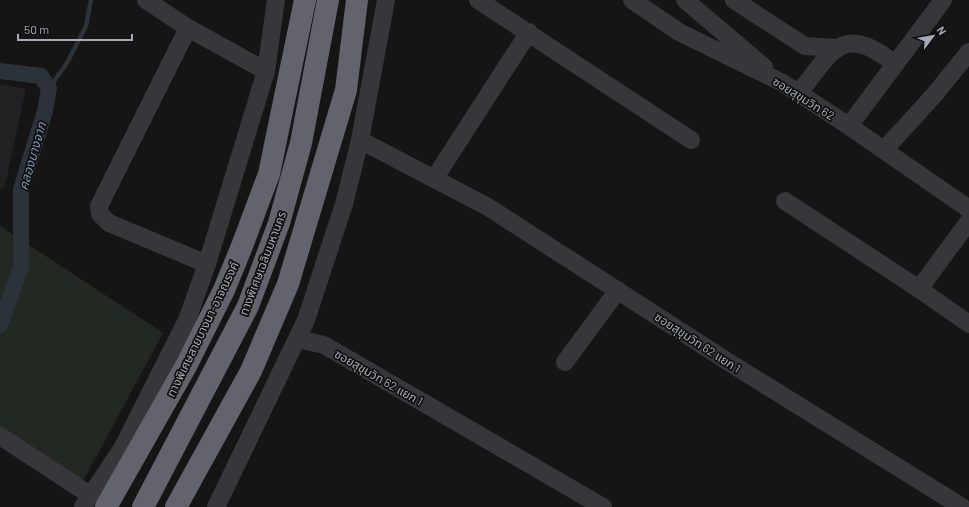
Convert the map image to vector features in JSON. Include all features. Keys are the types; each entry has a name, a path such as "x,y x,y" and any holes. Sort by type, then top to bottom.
{"highway":[{"name":"ทางพิเศษสายบางนา-อาจณรงค์","path":"93,503 186,366 224,290 269,174 305,0"},
{"name":"ทางพิเศษเฉลิมมหานคร","path":"143,507 248,306 277,230 301,144 328,0"},
{"path":"155,507 230,365 270,274 294,202 325,90 342,0"},
{"path":"176,507 251,371 288,284 346,90 357,0"}],"street":[{"path":"146,0 188,28 266,71"},
{"path":"0,436 93,503 188,320 207,264 266,71 276,0"},
{"path":"218,506 306,320 344,204 360,140 386,0"},
{"path":"478,0 529,32 691,140"},
{"name":"ซอยสุขุมวิท 62","path":"632,0 679,32 783,83 850,126 969,209"},
{"path":"685,0 783,83"},
{"path":"734,0 805,46 836,48 850,43 864,44 879,51 895,64"},
{"path":"850,126 943,0"},
{"path":"188,28 99,206 100,214 109,223 207,264"},
{"path":"434,179 529,32"},
{"path":"799,93 836,48"},
{"path":"884,150 935,94 969,52"},
{"name":"ซอยสุขุมวิท 62 แยก 1","path":"360,140 488,207 730,363 962,507"},
{"path":"785,201 919,289 969,324"},
{"path":"919,289 969,221"},
{"path":"565,362 618,290"},
{"name":"ซอยสุขุมวิท 62 แยก 1","path":"298,339 324,345 603,507"}],"shaded area":[{"path":"0,84 26,89 5,185 0,189"},
{"path":"0,226 163,333 81,485 0,431"}],"waterway":[{"path":"49,88 67,63 86,26 91,0"},
{"name":"คลองบางจาก","path":"0,71 41,76 49,88 45,111 21,189 21,267 0,325"}]}
